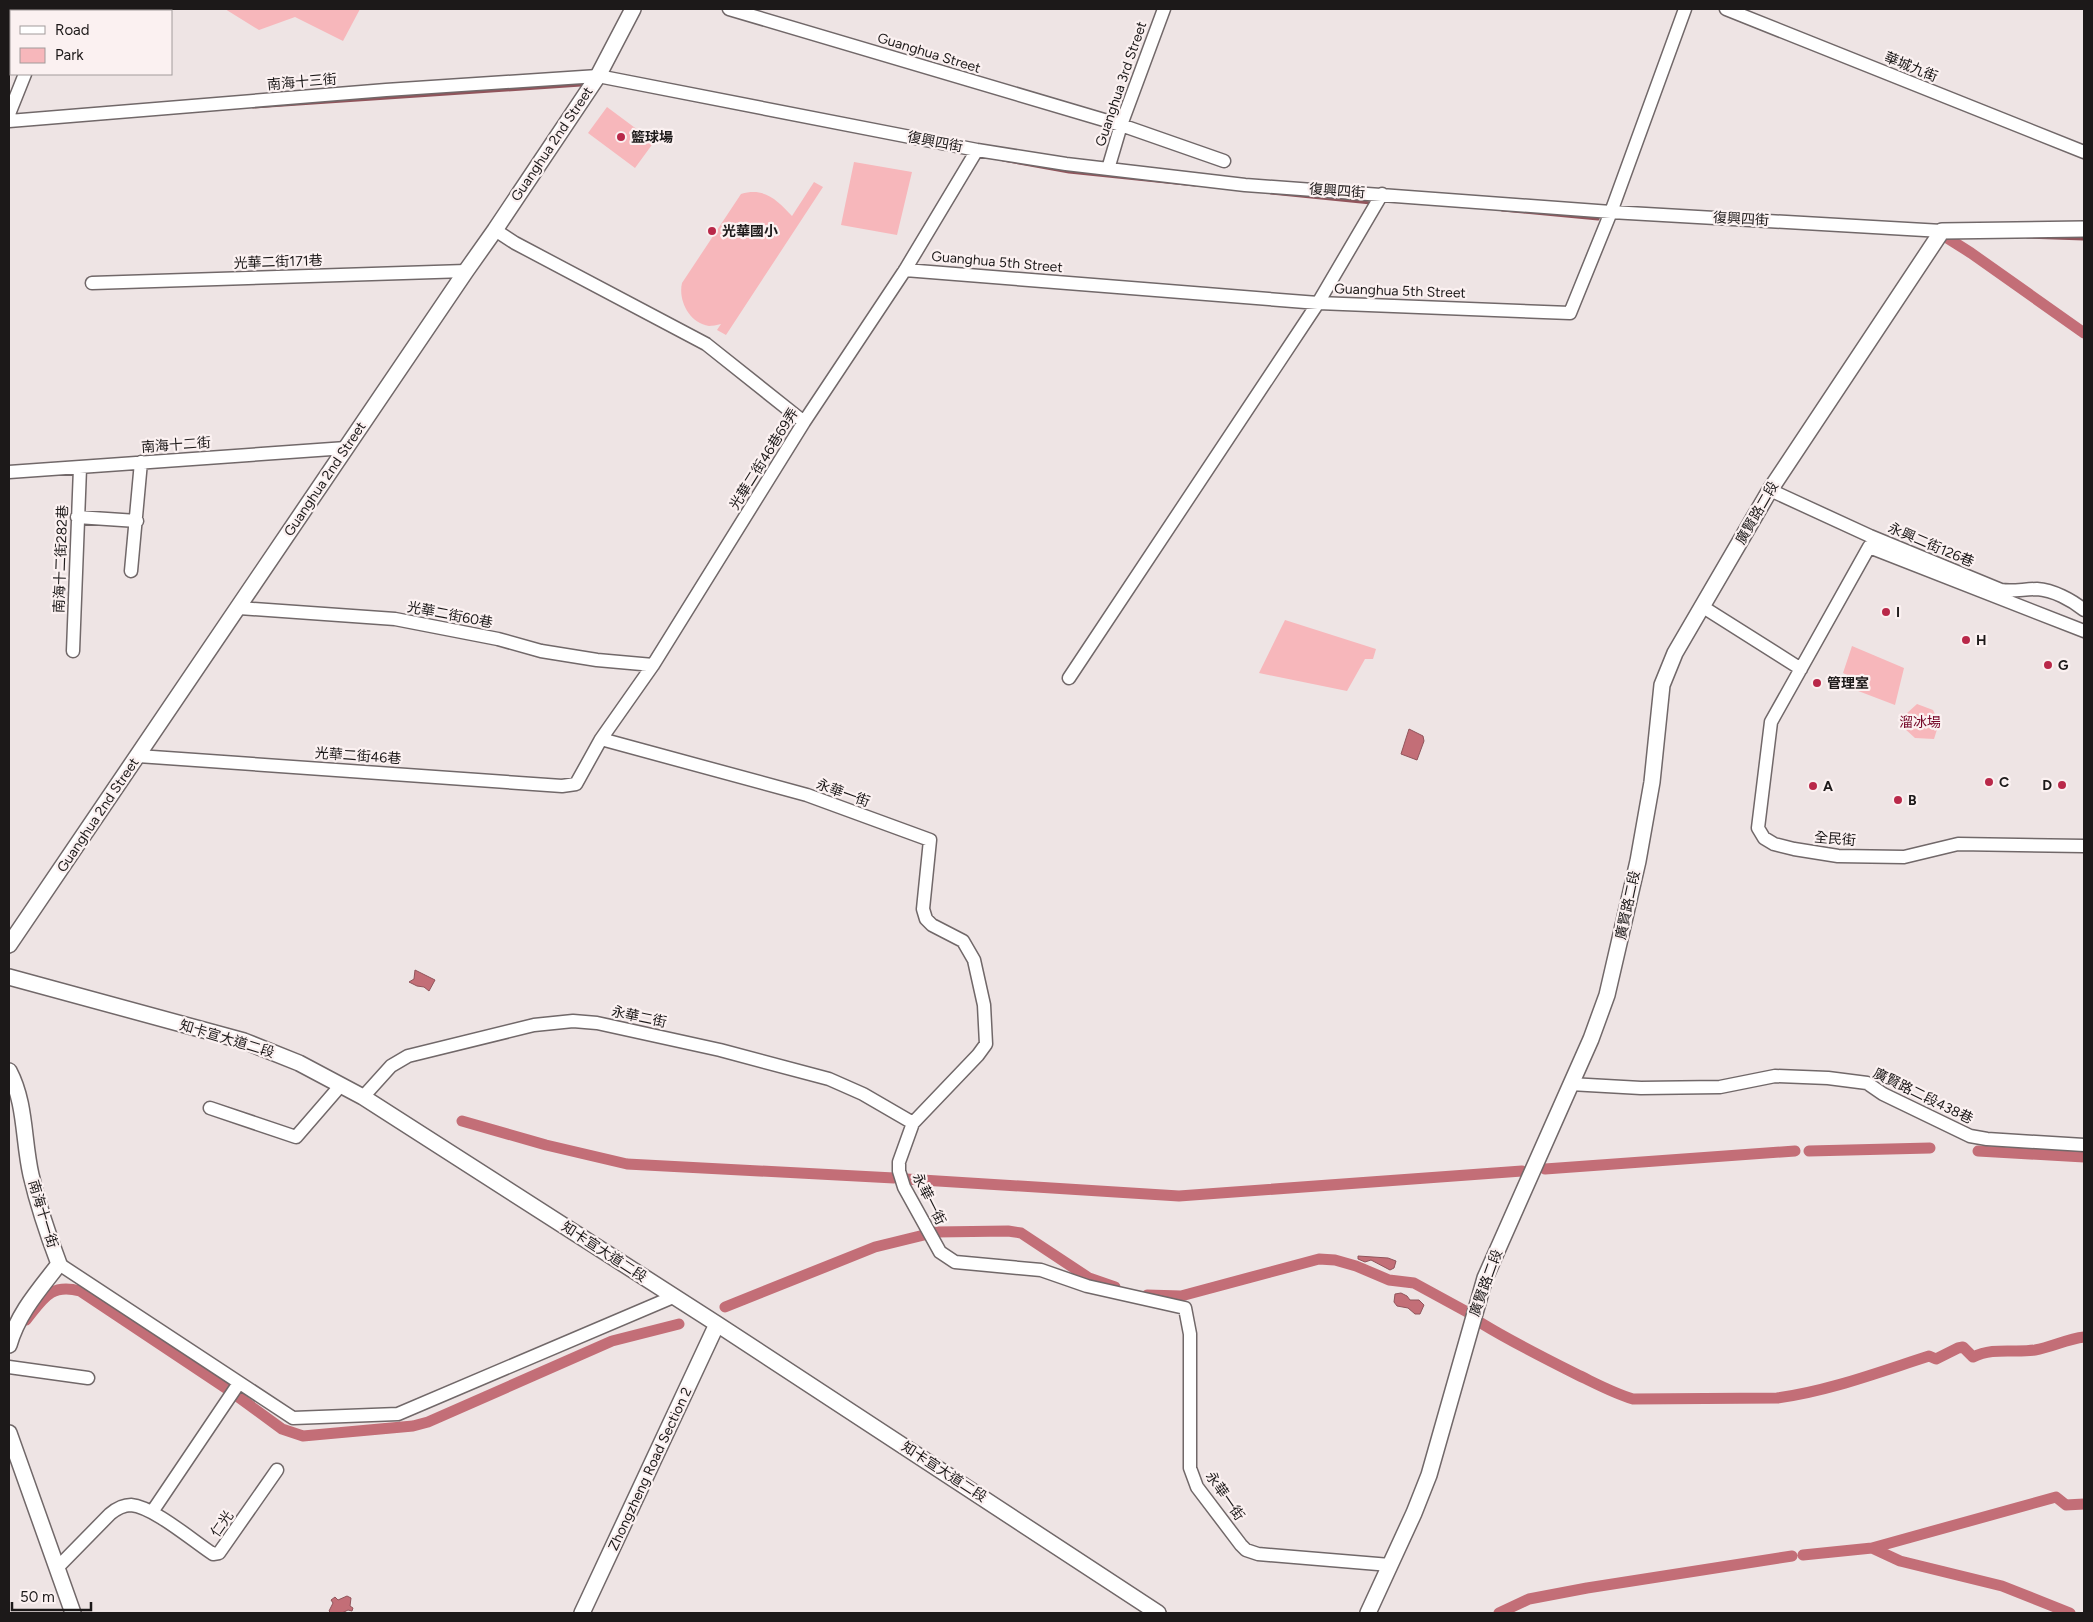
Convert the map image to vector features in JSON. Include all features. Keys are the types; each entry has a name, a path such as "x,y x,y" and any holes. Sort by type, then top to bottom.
{"street":[{"name":"Guanghua 2nd Street","path":"9,945 598,76 633,9"},
{"name":"Guanghua Street","path":"730,9 1121,125 1224,161"},
{"name":"Guanghua 3rd Street","path":"1108,169 1121,125 1164,9"},
{"name":"Guanghua 5th Street","path":"906,270 1318,303 1570,313 1611,212 1685,9"},
{"name":"華城九街","path":"1726,9 2084,152"},
{"path":"9,114 25,75"},
{"name":"南海十三街","path":"9,121 386,90 598,76"},
{"name":"復興四街","path":"598,76 977,150 1108,169 1245,185 1611,212 1942,231 2084,229"},
{"name":"光華二街46巷69弄","path":"576,784 601,739 653,665 804,422 906,270 977,150"},
{"path":"1069,678 1318,303 1382,194"},
{"path":"495,230 515,243 706,344 804,422"},
{"name":"廣賢路二段","path":"1368,1613 1414,1513 1429,1475 1485,1278 1591,1039 1607,995 1638,861 1652,782 1662,685 1675,653 1770,490 1942,231"},
{"name":"光華二街171巷","path":"92,283 466,270"},
{"name":"南海十二街","path":"9,472 346,448"},
{"path":"131,571 141,462"},
{"name":"南海十二街282巷","path":"73,651 80,468"},
{"name":"永興二街126巷","path":"1770,490 1870,536 2001,590 2013,592 2036,589 2048,591 2075,603 2084,610"},
{"path":"77,517 137,521"},
{"name":"全民街","path":"2084,631 1869,547 1771,722 1758,828 1764,838 1774,844 1838,856 1904,857 1958,844 2084,846"},
{"path":"1703,607 1800,669"},
{"name":"光華二街60巷","path":"238,608 395,619 498,639 541,651 653,665"},
{"name":"永華一街","path":"601,739 806,795 930,840 923,896 926,919 932,925 963,941 971,952 979,977 984,1005 986,1044 978,1055 913,1123 899,1162 899,1171 904,1187 944,1256 955,1262 1041,1270 1086,1286 1185,1308 1190,1334 1190,1468 1197,1487 1241,1545 1246,1550 1258,1554 1390,1565"},
{"name":"光華二街46巷","path":"138,756 562,786 576,784"},
{"name":"知卡宣大道二段","path":"9,977 244,1041 299,1063 341,1085 717,1324 1158,1613"},
{"name":"永華二街","path":"362,1097 391,1066 408,1056 534,1026 584,1022 720,1050 829,1079 864,1094 913,1123"},
{"name":"南海十一街","path":"9,1071 15,1083 23,1111 31,1176 59,1264 22,1311 13,1330 9,1345"},
{"name":"廣賢路二段438巷","path":"1570,1084 1641,1088 1720,1087 1775,1076 1828,1078 1868,1083 1883,1094 1970,1136 1987,1139 2084,1145"},
{"path":"210,1108 296,1137 341,1085"},
{"path":"59,1264 293,1418 398,1414 673,1297"},
{"name":"Zhongzheng Road Section 2","path":"582,1613 717,1324"},
{"path":"9,1367 88,1378"},
{"path":"152,1512 239,1383"},
{"path":"9,1433 73,1613"},
{"name":"仁光","path":"58,1567 110,1514 120,1507 131,1506 152,1512 213,1554 219,1554 277,1470"}],"green space":[{"path":"225,9 360,9 343,41 295,17 259,30"},
{"name":"籃球場","path":"607,107 654,142 635,168 588,133"},
{"path":"854,162 912,172 897,235 841,225"},
{"path":"814,182 823,187 726,335 717,330 721,324 709,326 702,324 691,316 686,310 682,296 682,283 741,194 757,192 770,196 792,216"},
{"path":"1285,620 1376,649 1373,659 1365,659 1347,691 1259,673"},
{"path":"1852,646 1904,668 1895,705 1853,689 1857,680 1843,673"},
{"name":"溜冰場","path":"1917,704 1933,710 1939,723 1934,739 1915,738 1904,728 1906,714"}],"shaded area":[{"path":"1409,729 1423,736 1424,741 1417,760 1401,754"},
{"path":"415,970 435,980 429,991 424,987 409,982 414,979"},
{"path":"1358,1256 1388,1258 1396,1261 1394,1268 1390,1270 1371,1260 1365,1262 1358,1259"},
{"path":"1401,1293 1410,1300 1419,1300 1424,1305 1420,1314 1415,1314 1408,1308 1397,1306 1394,1302 1395,1294"},
{"path":"347,1596 351,1598 350,1606 353,1608 352,1611 331,1613 329,1611 333,1603 331,1600 335,1597 338,1600"}],"waterway":[{"path":"253,107 581,85"},
{"path":"1003,160 1069,172 1195,185"},
{"path":"1271,193 1371,203"},
{"path":"1502,210 1598,219"},
{"path":"1941,234 2084,333"},
{"path":"2027,237 2084,239"},
{"path":"462,1121 546,1145 627,1164 894,1178"},
{"path":"1809,1151 1930,1148"},
{"path":"1545,1169 1795,1151"},
{"path":"1978,1151 2084,1157"},
{"path":"906,1179 1179,1196 1522,1171"},
{"path":"936,1232 1008,1231 1021,1233 1089,1278 1115,1287"},
{"path":"725,1307 875,1247 924,1235"},
{"path":"1147,1295 1181,1296 1319,1259 1335,1260 1356,1266 1389,1280 1414,1283 1469,1313"},
{"path":"26,1320 43,1299 54,1291 61,1289 80,1291 230,1391"},
{"path":"1481,1323 1576,1374 1611,1391 1633,1399 1777,1398 1835,1386 1929,1356 1936,1359 1963,1347 1973,1357 1996,1351 2035,1350 2084,1337"},
{"path":"237,1396 282,1429 303,1436 413,1426 428,1422 612,1341 679,1324"},
{"path":"1803,1555 1872,1548 2056,1497 2066,1505 2084,1504"},
{"path":"1872,1548 1900,1561 2002,1586 2070,1613"},
{"path":"1499,1613 1529,1599 1792,1556"}],"place":[{"name":"籃球場","path":"621,137"},
{"name":"光華國小","path":"712,231"},
{"name":"I","path":"1886,612"},
{"name":"H","path":"1966,640"},
{"name":"G","path":"2048,665"},
{"name":"管理室","path":"1817,683"},
{"name":"C","path":"1989,782"},
{"name":"D","path":"2062,785"},
{"name":"A","path":"1813,786"},
{"name":"B","path":"1898,800"}]}
